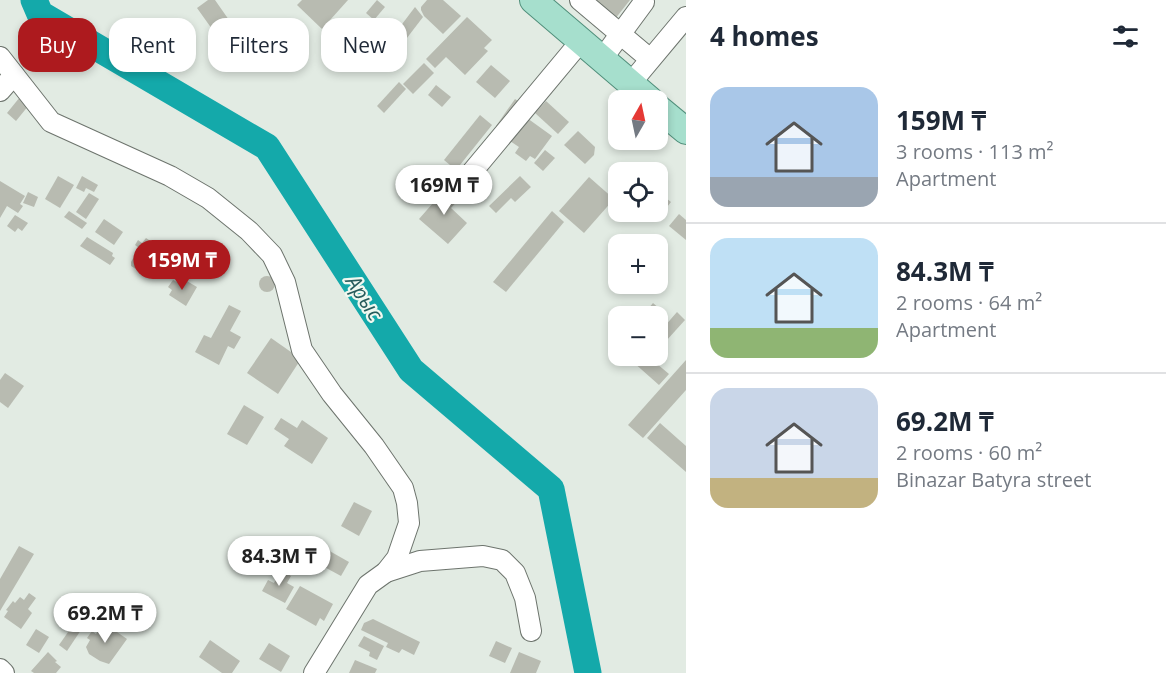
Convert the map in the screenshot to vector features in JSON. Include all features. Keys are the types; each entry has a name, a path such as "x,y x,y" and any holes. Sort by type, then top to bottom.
{"main road":[{"path":"544,3 581,42 638,90"},
{"path":"668,115 684,126"}],"street":[{"path":"580,0 650,59"},
{"path":"602,59 644,2"},
{"path":"630,84 686,17"},
{"path":"467,178 581,42"},
{"path":"0,57 51,123 170,176 208,198 249,231 272,255 285,282 302,350 403,488 409,523 397,558 386,572 368,585 314,673"},
{"path":"0,91 14,75"},
{"path":"386,572 420,561 483,556 502,560 515,573 525,598 531,631"},
{"path":"0,669 4,673"}],"building":[{"path":"208,0 215,0 228,18 208,18 208,23 197,8"},
{"path":"302,0 348,0 332,18 321,18 321,28 297,5"},
{"path":"377,0 385,7 376,18 372,18 366,13"},
{"path":"427,0 443,0 461,16 443,34 424,16 421,10"},
{"path":"591,0 630,0 615,19"},
{"path":"415,7 423,17 407,38 407,18"},
{"path":"467,17 492,40 484,48 488,51 465,75 446,57 435,68 426,59"},
{"path":"424,63 434,73 413,94 403,84"},
{"path":"491,65 510,81 495,98 476,82"},
{"path":"399,82 406,89 384,113 377,106"},
{"path":"436,85 451,97 442,107 428,95"},
{"path":"20,97 29,105 16,121 7,113"},
{"path":"515,99 521,103 502,130 496,126"},
{"path":"546,101 569,122 558,134 535,113"},
{"path":"480,115 492,125 456,170 444,160"},
{"path":"527,118 552,136 535,159 530,156 526,161 515,153 519,147 510,141"},
{"path":"578,131 595,147 594,155 585,164 564,145"},
{"path":"545,150 555,158 543,171 534,163"},
{"path":"432,172 443,180 432,196 420,188"},
{"path":"58,176 74,185 60,208 45,199"},
{"path":"82,176 98,185 94,192 86,188 84,192 76,188"},
{"path":"520,176 531,187 515,202 511,198 496,213 489,206"},
{"path":"589,177 608,194 608,206 584,233 559,211"},
{"path":"0,181 25,196 20,204 23,206 18,213 7,206 0,218"},
{"path":"448,186 461,197 451,208 467,223 448,244 419,219"},
{"path":"28,192 38,197 34,207 23,203"},
{"path":"89,193 99,199 86,219 76,212"},
{"path":"69,211 87,223 82,229 64,217"},
{"path":"552,211 564,222 506,292 493,282"},
{"path":"679,214 686,220 686,240 669,226"},
{"path":"15,215 28,223 22,231 18,228 15,232 7,226"},
{"path":"104,219 123,232 114,245 95,232"},
{"path":"87,237 113,253 112,256 115,258 110,265 80,246"},
{"path":"146,238 155,244 154,248 160,251 160,246 164,243 168,244 170,249 163,254 149,277 131,266 139,248 135,245 138,240 142,243"},
{"path":"179,243 186,246 178,259 171,255"},
{"path":"267,276 273,278 275,284 273,290 267,292 261,290 259,284 261,278"},
{"path":"180,277 197,287 186,306 169,295 172,290 168,287 173,280 177,282"},
{"path":"229,305 241,311 230,331 241,337 234,349 228,346 219,365 195,352 204,335 211,338"},
{"path":"677,312 685,320 668,339 668,322"},
{"path":"271,338 301,359 278,394 247,373"},
{"path":"686,360 686,390 643,438 628,425"},
{"path":"638,366 660,366 669,374 659,385"},
{"path":"5,373 24,386 8,408 0,402 0,380"},
{"path":"244,405 264,417 247,445 227,434"},
{"path":"281,418 297,428 302,420 328,438 312,464 284,446 289,439 274,429"},
{"path":"660,423 686,446 686,472 647,438"},
{"path":"354,502 372,511 359,536 341,526"},
{"path":"19,546 34,554 0,611 0,579"},
{"path":"326,549 349,562 341,576 317,563"},
{"path":"281,570 291,576 287,583 294,587 285,603 262,591 268,580 274,583"},
{"path":"300,586 333,604 324,621 320,618 316,626 286,609"},
{"path":"29,593 36,598 28,609 32,613 21,629 4,617 13,601 15,603 20,597 24,600"},
{"path":"65,609 74,615 69,624 59,618"},
{"path":"373,619 420,642 414,655 402,649 399,653 386,647 388,643 361,630 364,623"},
{"path":"104,623 127,639 109,664 89,654 86,647 90,640 87,638 92,631 96,634"},
{"path":"73,625 81,630 67,651 59,645"},
{"path":"36,629 49,637 39,653 26,645"},
{"path":"364,636 384,646 377,660 369,656 370,652 358,646"},
{"path":"210,640 240,661 232,673 222,673 199,657"},
{"path":"496,641 512,648 505,663 489,656"},
{"path":"269,643 290,656 281,672 259,659"},
{"path":"48,652 61,667 56,673 31,671"},
{"path":"519,652 541,661 536,673 510,673"},
{"path":"355,660 377,669 375,673 349,673"}],"waterway":[{"name":"Арыс","path":"34,0 40,14 267,147 411,370 551,489 588,673"}]}
